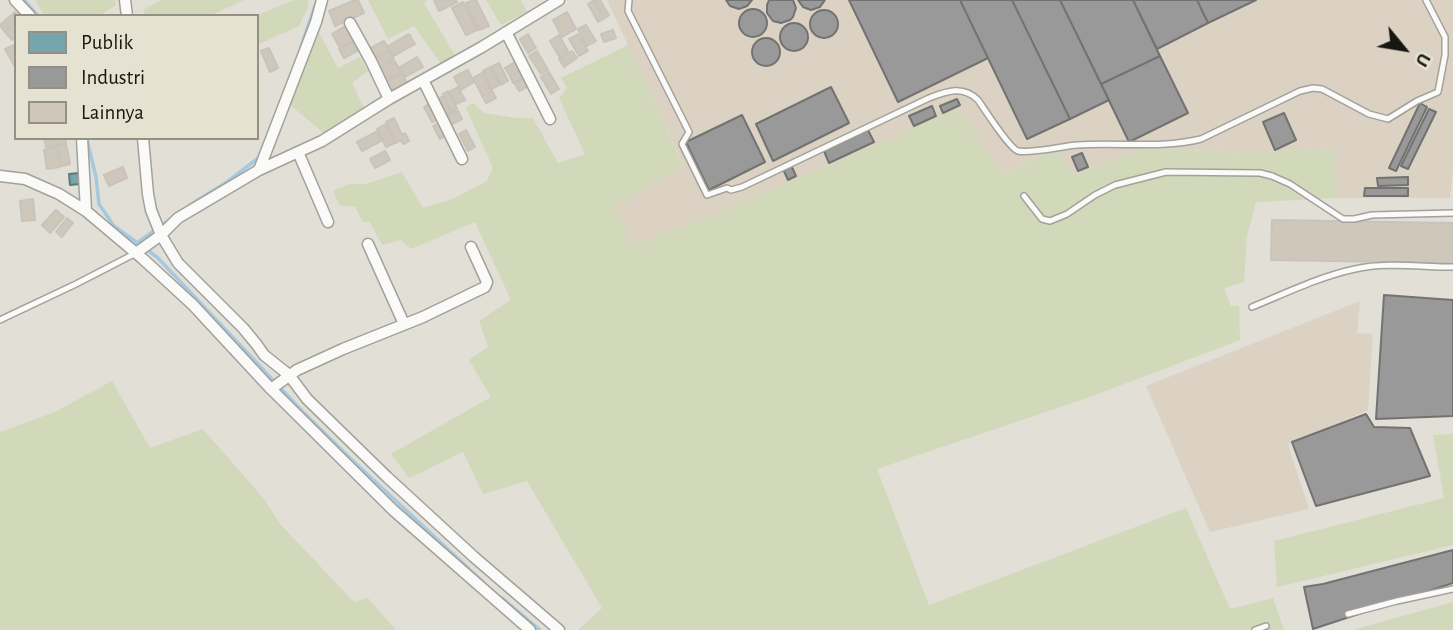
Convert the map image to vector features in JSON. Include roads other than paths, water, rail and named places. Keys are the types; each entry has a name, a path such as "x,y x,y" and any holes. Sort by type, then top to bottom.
{"street":[{"path":"15,0 28,14"},
{"path":"259,170 323,0"},
{"path":"139,251 177,218 259,170 322,141 553,2"},
{"path":"350,23 389,99"},
{"path":"506,32 550,119"},
{"path":"423,80 462,159"},
{"path":"82,140 86,211"},
{"path":"143,140 149,201 159,236 172,255 243,328 264,355 288,376 307,399 324,428 394,510 530,630"},
{"path":"298,152 328,222"},
{"path":"0,176 25,179 59,194 139,251 274,387 433,519 559,630"},
{"path":"368,244 404,324"},
{"path":"274,387 297,370 485,287 487,282 471,247"}],"lane":[{"path":"629,0 628,11 689,132 682,144 707,195 727,188 731,190 742,187 929,97 951,90 972,94 1012,148 1022,151 1079,145 1188,142 1201,139 1300,91 1313,88 1322,89 1369,114 1388,119 1438,92 1446,37 1426,0"},
{"path":"1446,37 1453,38"},
{"path":"1445,55 1453,56"},
{"path":"1024,196 1042,219 1050,222 1115,185 1166,172 1260,173 1290,184 1343,219 1372,215 1453,212"},
{"path":"0,320 139,251"},
{"path":"1252,307 1356,268 1453,267"},
{"path":"1348,614 1453,589"},
{"path":"1255,630 1266,626"}],"waterway":[{"path":"24,0 36,14"},
{"path":"301,47 317,0"},
{"path":"87,140 99,204 114,226 157,257 303,412 483,582"},
{"path":"190,205 227,182 260,155"},
{"path":"137,243 172,218"},
{"path":"502,598 540,630"}]}
